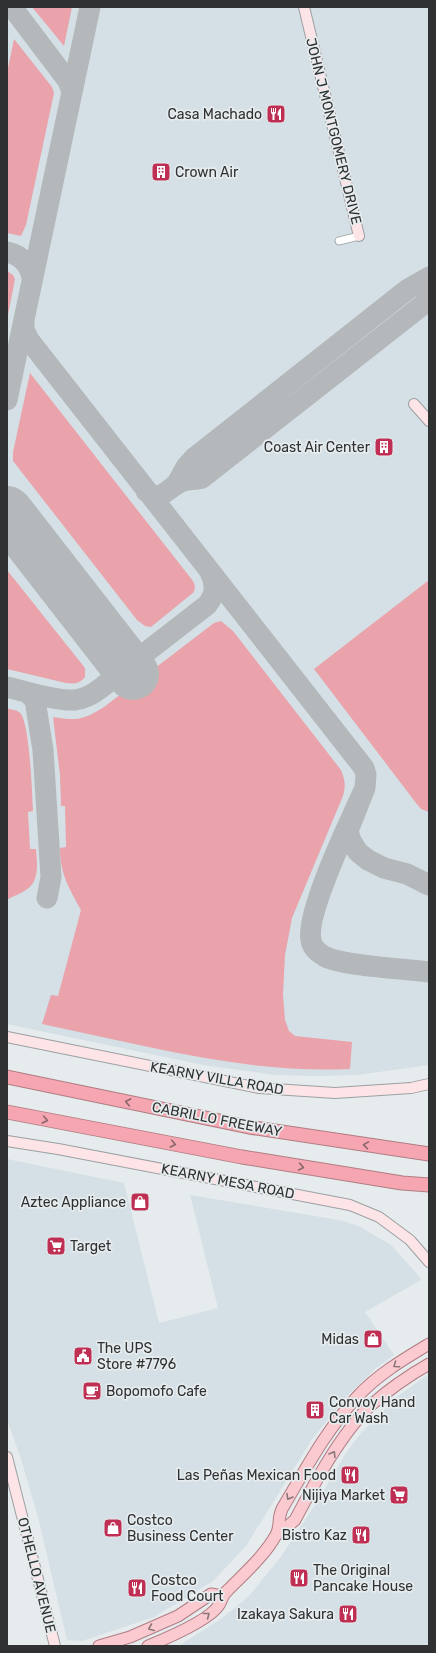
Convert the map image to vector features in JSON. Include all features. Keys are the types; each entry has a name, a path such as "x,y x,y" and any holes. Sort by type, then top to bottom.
{"highway":[{"name":"CABRILLO FREEWAY","path":"7,1077 249,1126 429,1154"},
{"path":"7,1112 249,1158 429,1185"}],"main road":[{"name":"JOHN J MONTGOMERY DRIVE","path":"304,7 359,236"},
{"path":"414,404 429,421"},
{"name":"KEARNY VILLA ROAD","path":"7,1037 260,1088 335,1094 411,1088 429,1084"},
{"name":"KEARNY MESA ROAD","path":"7,1141 58,1149 350,1205 380,1217 410,1240 429,1262"},
{"path":"149,1646 176,1634 204,1618 219,1605 222,1596 246,1572 269,1545 279,1528 278,1518 282,1509 322,1441 334,1424 367,1387 389,1370 429,1344"},
{"path":"279,1528 288,1526 295,1520 335,1450 369,1408 398,1384 429,1364"},
{"name":"OTHELLO AVENUE","path":"7,1457 55,1646"},
{"path":"99,1646 130,1637 178,1616 211,1594 222,1596"},
{"path":"149,1646 157,1636 191,1618 195,1611 195,1604"}],"street":[{"name":"JOHN J MONTGOMERY DRIVE","path":"339,241 359,236"}],"shaded area":[{"path":"7,7 429,7 429,1065 357,1075 275,1075 203,1065 7,1024"},
{"path":"32,7 72,7 64,46"},
{"path":"14,39 52,87 54,93 26,225 21,236 7,233 7,73"},
{"path":"7,271 13,275 15,279 7,320"},
{"path":"30,373 193,581 195,586 194,592 151,627 145,626 137,620 13,461 13,452"},
{"path":"7,570 85,668 85,677 81,681 66,683 7,669"},
{"path":"429,580 429,812 421,809 416,803 314,669"},
{"path":"221,621 233,631 341,770 345,783 343,796 292,918 285,955 283,995 285,1020 289,1031 295,1036 352,1042 350,1069 272,1067 233,1062 156,1049 42,1024 51,995 58,996 81,910 63,873 60,857 60,848 66,847 65,806 61,806 60,775 53,717 74,719 91,715 104,707 214,623"},
{"path":"7,708 21,714 27,732 33,811 28,812 30,849 36,849 37,871 34,882 30,886 7,900"},
{"path":"7,1159 124,1183 159,1323 218,1308 190,1195 339,1220 359,1226 391,1245 421,1280 365,1312 394,1355 375,1369 349,1394 313,1438 246,1546 213,1581 154,1617 82,1641 67,1640 38,1517 21,1459 7,1420"},
{"path":"429,1374 429,1646 178,1646 221,1619 248,1597 280,1558 317,1502 346,1453 361,1433 398,1396"}],"taxiway":[{"path":"12,7 68,81 72,92"},
{"path":"7,400 90,7"},
{"path":"7,252 16,255 24,261 29,268 32,277"},
{"path":"176,485 186,467 194,458 408,289 429,277"},
{"path":"146,491 151,495 161,495 178,483 202,478 429,300"},
{"path":"24,321 24,330 29,340 364,768 366,775 365,788"},
{"path":"38,695 71,700 93,694 118,673 119,660 114,649 129,659 140,657 207,605 212,597 214,589 210,572"},
{"path":"7,687 38,695 37,696"},
{"path":"27,692 35,700 43,750 51,877 47,898"},
{"path":"429,885 407,874 384,868 368,860 358,852 351,841 348,831 365,788 322,888 311,927 312,945 324,956 358,965 429,972"}],"runway":[{"path":"7,512 133,674"}],"place":[{"name":"Casa Machado","path":"276,114"},
{"name":"Crown Air","path":"161,172"},
{"name":"Coast Air Center","path":"384,447"},
{"name":"Aztec Appliance","path":"140,1202"},
{"name":"Target","path":"56,1246"},
{"name":"Midas","path":"373,1339"},
{"name":"The UPS Store #7796","path":"83,1356"},
{"name":"Bopomofo Cafe","path":"92,1391"},
{"name":"Convoy Hand Car Wash","path":"315,1410"},
{"name":"Las Peñas Mexican Food","path":"350,1475"},
{"name":"Nijiya Market","path":"399,1495"},
{"name":"Costco Business Center","path":"113,1528"},
{"name":"Bistro Kaz","path":"361,1535"},
{"name":"The Original Pancake House","path":"299,1578"},
{"name":"Costco Food Court","path":"137,1588"},
{"name":"Izakaya Sakura","path":"348,1614"}]}
